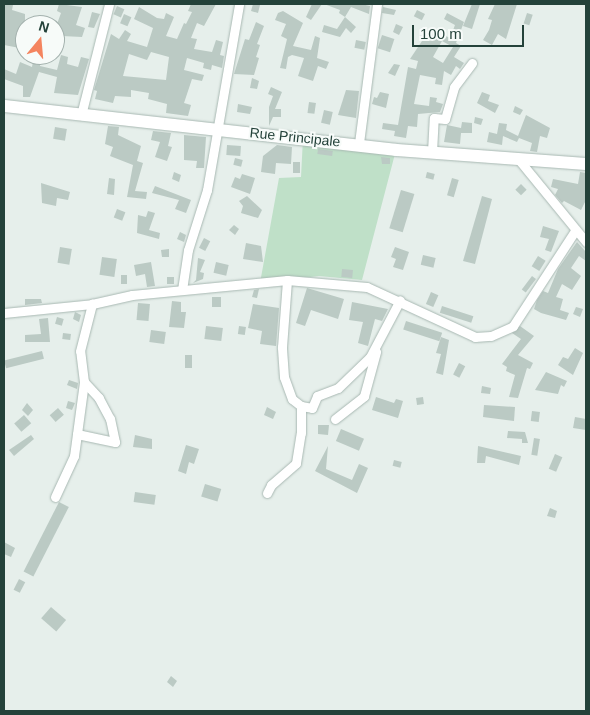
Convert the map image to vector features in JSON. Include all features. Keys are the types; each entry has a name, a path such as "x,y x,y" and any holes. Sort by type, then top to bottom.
{"main road":[{"name":"Rue Principale","path":"4,106 432,152 586,164"}],"street":[{"path":"81,115 109,4"},
{"path":"182,290 188,250 207,190 239,4"},
{"path":"359,143 377,4"},
{"path":"432,152 434,118 445,119 454,87 472,63"},
{"path":"520,160 586,242"},
{"path":"4,313 92,304 132,295 287,280 367,287 400,300 475,337 504,332 525,310 576,231"},
{"path":"287,280 282,347 284,377 292,399 301,406 312,408 317,396 338,388 376,350"},
{"path":"335,419 364,396 376,350 400,300"},
{"path":"55,497 74,456 84,382 80,350 92,304"},
{"path":"76,434 115,442 110,419 99,398 84,382"},
{"path":"267,493 271,485 296,463 301,433 301,406"}],"green space":[{"path":"303,138 396,150 362,280 319,276 260,283 279,178 301,177"}],"building":[{"path":"4,4 13,5 12,10 25,15 15,15 15,47 4,45"},
{"path":"59,4 82,7 76,25 85,28 82,37 65,36 65,15 60,15 61,13 57,11"},
{"path":"191,4 216,4 204,26 197,23 191,38 197,39 194,49 212,52 216,40 223,42 220,55 224,56 222,68 212,65 211,70 203,68 204,63 187,58 184,70 204,75 202,81 192,79 184,103 191,105 188,116 166,113 167,104 148,99 149,93 131,90 131,97 115,96 113,103 95,99 97,91 94,90 111,34 119,39 125,30 131,34 127,41 147,47 153,28 134,19 139,7 157,18 164,19 166,13 174,17 166,36 177,39 184,23 186,24 192,12 188,11","holes":["151,52 169,57 166,80 123,76 129,54 147,60"]},
{"path":"253,4 260,5 258,13 251,11"},
{"path":"312,4 322,4 311,20 306,17"},
{"path":"324,4 361,4 370,6 369,14 351,7 345,17 339,13 340,10"},
{"path":"472,4 480,4 472,29 463,26"},
{"path":"495,4 517,4 506,39 498,34 492,45 483,40 489,30 492,20 488,19"},
{"path":"117,6 124,9 121,17 113,14"},
{"path":"383,7 396,10 394,15 382,13"},
{"path":"417,10 425,14 422,20 414,16"},
{"path":"283,11 303,23 293,46 311,50 315,36 320,38 317,58 329,62 326,69 318,66 313,81 298,76 304,58 292,55 288,57 286,69 280,68 287,39 281,36 286,24 275,20 278,13"},
{"path":"92,12 100,14 94,28 88,27"},
{"path":"447,13 464,22 456,43 461,46 454,57 464,63 460,69 456,66 451,75 444,71 442,85 435,84 436,78 420,75 414,104 429,106 430,97 437,98 436,102 443,104 440,112 418,114 417,127 408,126 406,138 394,136 395,131 382,129 383,123 398,125 408,67 416,69 418,61 410,59 428,32 442,41 446,36 450,38 455,25 444,19","holes":["442,41 453,47 443,63 433,57"]},
{"path":"527,13 533,15 529,25 524,23"},
{"path":"124,14 131,17 127,26 120,23"},
{"path":"345,17 356,27 351,33 346,28 340,37 322,32 324,25 337,29"},
{"path":"256,22 264,26 257,44 260,45 256,57 259,58 254,75 234,74 245,39 249,40"},
{"path":"396,24 403,27 399,35 393,32"},
{"path":"382,35 394,39 390,52 378,48"},
{"path":"356,40 366,42 364,50 354,48"},
{"path":"65,56 68,57 67,64 78,67 81,57 89,59 78,95 54,93 57,77 39,72 30,97 23,97 23,86 4,79 4,69 16,74 19,65 32,67 32,65 40,65 57,70 58,65 65,65"},
{"path":"394,64 400,65 395,76 388,73"},
{"path":"252,78 259,81 257,89 250,88"},
{"path":"271,87 282,92 275,109 281,109 281,117 273,117 269,126 269,107 273,96 268,94"},
{"path":"346,90 359,91 356,118 338,115"},
{"path":"380,92 389,94 386,108 372,104 374,97 377,98"},
{"path":"482,92 490,95 488,101 499,105 495,113 477,103"},
{"path":"309,102 316,103 314,114 307,113"},
{"path":"238,104 252,107 250,114 237,112"},
{"path":"515,106 523,110 520,115 513,112"},
{"path":"324,110 333,112 330,125 321,123"},
{"path":"526,115 550,128 547,138 540,136 537,152 530,151 532,143 519,138 517,142 503,136 502,145 487,142 489,132 497,134 499,123 507,124 506,130 518,136"},
{"path":"475,117 483,119 481,125 474,123"},
{"path":"462,122 472,123 472,133 461,133 460,144 444,142 447,125 461,128"},
{"path":"108,126 119,127 118,135 141,146 137,161 143,163 135,191 147,192 146,199 127,197 133,165 110,156 113,147 105,144"},
{"path":"55,127 67,129 65,141 53,139"},
{"path":"153,131 171,133 168,146 172,147 167,161 155,157 160,142 151,140"},
{"path":"184,135 206,137 204,168 196,168 197,161 184,160"},
{"path":"227,145 241,146 240,156 226,155"},
{"path":"277,145 292,147 291,164 276,163 275,174 261,172 263,156"},
{"path":"318,149 333,151 332,156 317,154"},
{"path":"381,157 390,158 390,164 382,164"},
{"path":"235,158 243,160 241,167 233,165"},
{"path":"293,162 300,162 300,173 293,173"},
{"path":"174,172 181,175 179,182 172,179"},
{"path":"427,172 435,174 433,180 426,178"},
{"path":"580,172 586,173 586,200 581,210 564,201 562,203 555,195 558,189 551,187 553,179 578,184"},
{"path":"242,174 255,178 250,194 231,187 235,177 240,179"},
{"path":"109,178 115,179 114,195 107,194"},
{"path":"452,178 459,180 454,197 447,195"},
{"path":"41,183 70,192 68,200 57,198 56,206 42,203"},
{"path":"521,184 527,190 521,195 515,190"},
{"path":"155,186 191,200 186,213 175,209 179,200 152,193"},
{"path":"401,190 414,194 403,232 389,228"},
{"path":"247,196 262,210 258,218 241,213 243,206 239,201"},
{"path":"482,196 492,199 475,264 463,261"},
{"path":"117,209 125,212 122,221 114,217"},
{"path":"148,211 155,213 149,230 160,233 159,239 137,233 138,215 146,217"},
{"path":"234,225 239,229 235,235 229,230"},
{"path":"543,226 559,231 551,252 545,250 549,239 540,237"},
{"path":"180,232 186,235 184,242 177,239"},
{"path":"204,238 210,241 205,251 199,248"},
{"path":"577,242 586,252 586,261 579,256 571,268 581,276 572,290 562,284 556,297 563,299 560,310 569,313 566,320 541,313 534,309 543,291 548,293 558,269"},
{"path":"246,243 261,246 263,262 243,259"},
{"path":"60,247 72,249 69,265 57,263"},
{"path":"395,247 409,252 403,270 393,267 396,259 391,257"},
{"path":"169,249 169,257 162,257 161,250"},
{"path":"423,255 436,258 433,268 421,265"},
{"path":"538,256 546,261 539,271 532,266"},
{"path":"102,257 117,259 114,277 99,275"},
{"path":"198,258 205,260 200,272 204,273 203,279 193,283 196,280"},
{"path":"151,262 155,286 147,287 145,274 136,276 134,265"},
{"path":"216,262 229,265 226,276 214,273"},
{"path":"342,269 353,270 352,278 341,277"},
{"path":"121,275 127,275 127,284 121,284"},
{"path":"532,276 536,279 526,293 522,290"},
{"path":"167,277 174,277 174,284 167,284"},
{"path":"307,288 344,299 338,319 311,310 305,326 296,323"},
{"path":"259,289 257,298 252,297 254,290"},
{"path":"431,292 438,295 433,307 426,304"},
{"path":"212,297 221,297 221,307 212,307"},
{"path":"25,299 41,299 42,303 25,305"},
{"path":"172,301 181,302 181,312 186,312 184,328 169,327"},
{"path":"352,302 388,309 382,321 375,319 368,346 358,343 363,322 349,320"},
{"path":"138,303 150,304 148,321 137,320"},
{"path":"253,304 279,308 276,346 260,344 262,331 248,328"},
{"path":"442,306 473,316 471,323 440,313"},
{"path":"576,307 583,309 580,317 573,314"},
{"path":"75,312 81,315 79,322 73,319"},
{"path":"57,317 64,319 62,326 55,324"},
{"path":"48,318 50,342 25,342 25,335 41,334 39,319"},
{"path":"406,321 442,333 439,341 403,330"},
{"path":"206,326 223,328 221,341 204,339"},
{"path":"239,326 246,327 245,335 238,334"},
{"path":"520,326 534,336 518,355 533,363 530,369 527,368 518,398 509,397 515,375 506,371 507,367 502,364 521,339 512,333"},
{"path":"151,330 166,332 164,344 149,342"},
{"path":"63,333 71,334 70,340 62,339"},
{"path":"441,337 449,340 443,375 436,373 441,354 436,353"},
{"path":"575,348 583,353 573,375 558,365 563,357 568,359"},
{"path":"42,351 44,359 6,368 4,360"},
{"path":"185,355 192,355 192,368 185,368"},
{"path":"459,363 465,366 459,378 453,375"},
{"path":"546,372 567,381 564,387 561,385 558,394 535,390"},
{"path":"69,380 78,383 77,389 67,385"},
{"path":"482,386 491,388 490,394 481,393"},
{"path":"376,397 394,403 396,399 403,401 398,418 372,410"},
{"path":"423,397 424,404 417,405 416,398"},
{"path":"68,401 75,403 72,410 66,408"},
{"path":"27,403 33,410 28,416 22,410"},
{"path":"484,405 515,407 514,421 483,417"},
{"path":"267,407 276,412 273,419 264,415"},
{"path":"58,408 64,415 56,422 50,415"},
{"path":"532,411 540,412 539,422 531,421"},
{"path":"24,415 31,423 21,432 14,424"},
{"path":"575,417 586,419 586,430 573,428"},
{"path":"318,425 329,425 328,435 318,434"},
{"path":"341,429 364,439 359,451 336,441"},
{"path":"508,431 525,432 528,443 522,443 522,439 507,438"},
{"path":"31,435 34,439 14,456 9,450"},
{"path":"135,435 152,439 152,449 133,447"},
{"path":"534,438 540,439 537,456 531,455"},
{"path":"186,445 199,449 194,464 189,462 186,474 178,471"},
{"path":"328,446 326,469 352,480 359,464 368,468 357,493 315,471"},
{"path":"478,446 521,456 519,465 486,456 485,463 477,463"},
{"path":"555,454 562,457 556,472 549,469"},
{"path":"394,460 402,462 400,468 393,466"},
{"path":"205,484 221,489 217,501 201,496"},
{"path":"135,492 156,495 154,505 134,502"},
{"path":"59,502 69,507 33,576 24,571"},
{"path":"550,508 557,511 555,518 547,516"},
{"path":"4,542 15,548 11,557 4,554"},
{"path":"19,579 25,582 20,593 14,590"},
{"path":"51,607 66,620 56,631 41,618"},
{"path":"171,676 177,681 173,687 167,682"}]}
